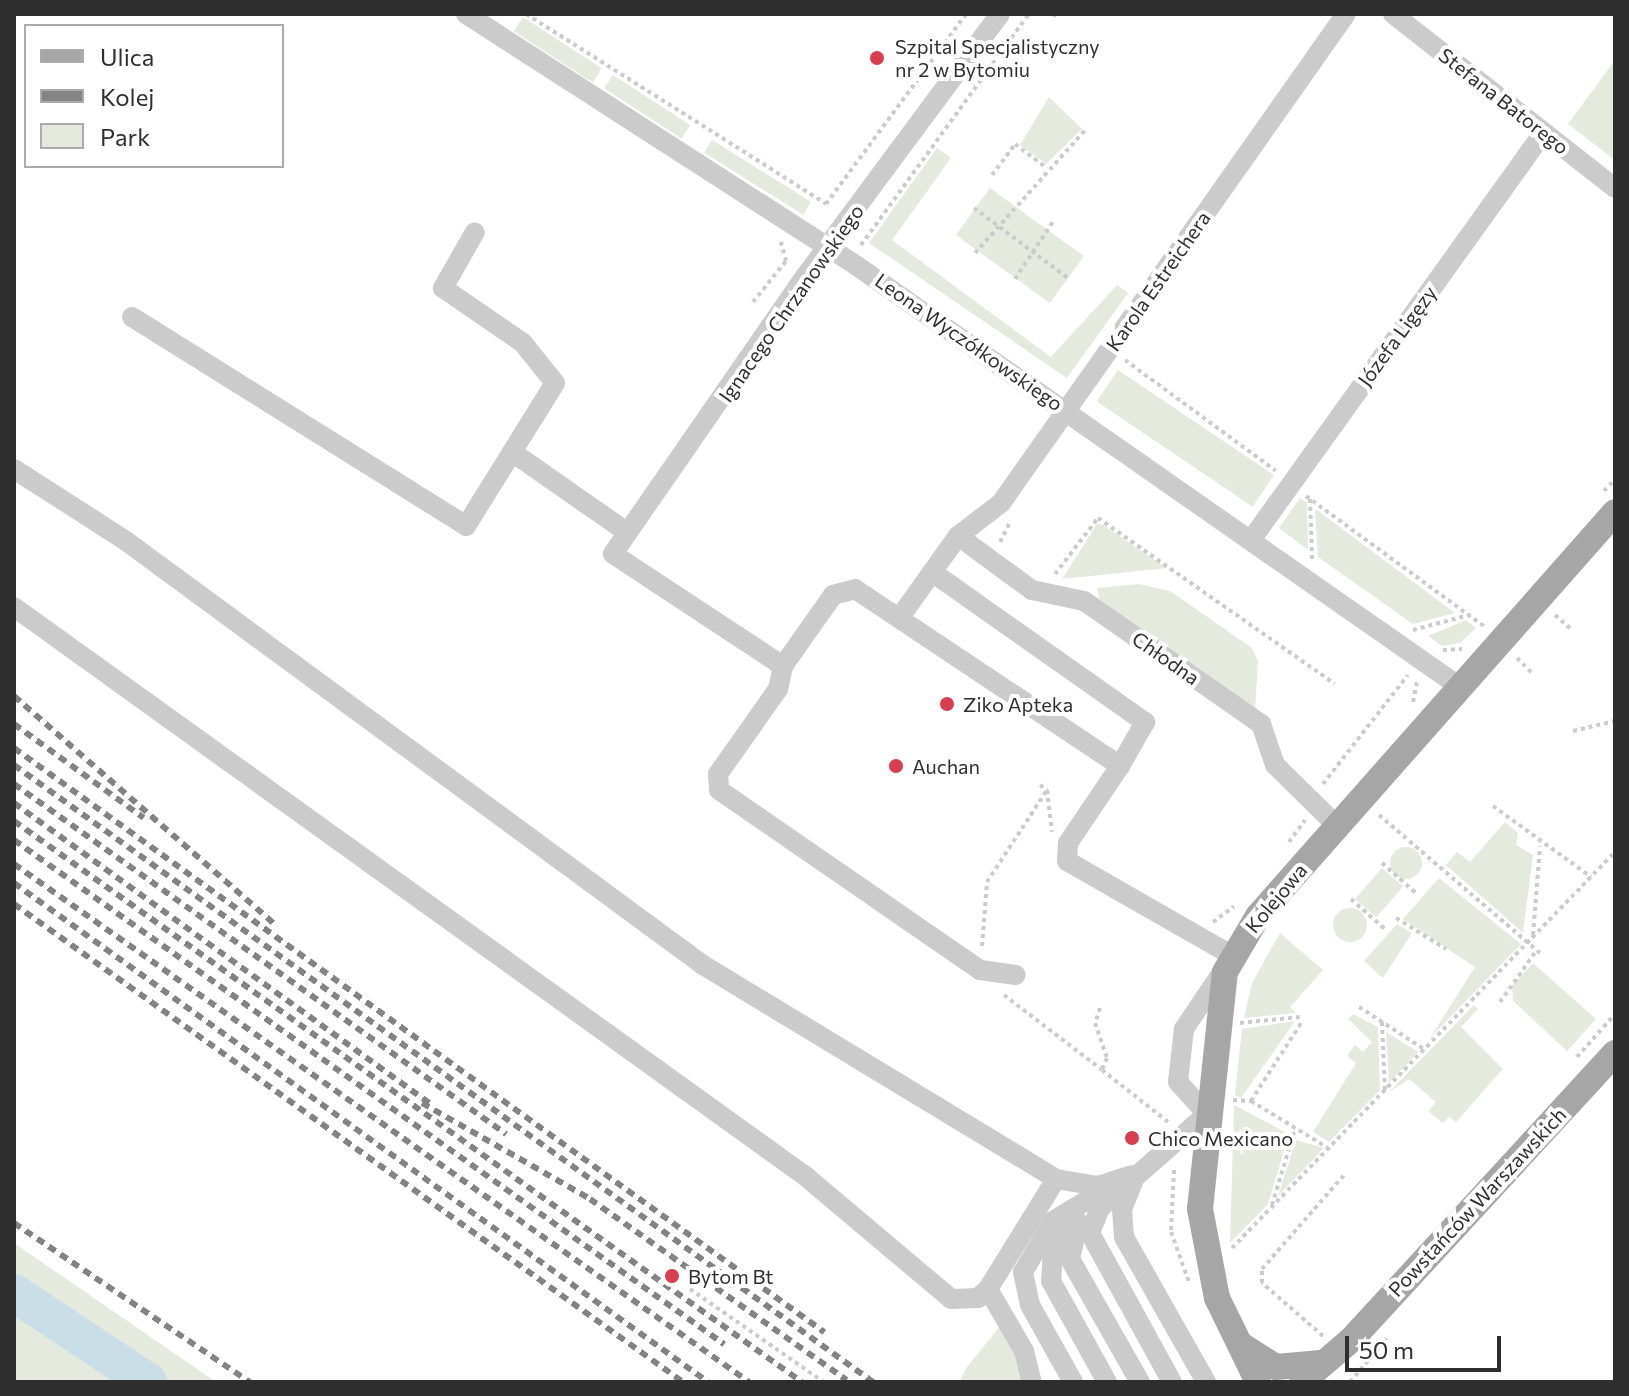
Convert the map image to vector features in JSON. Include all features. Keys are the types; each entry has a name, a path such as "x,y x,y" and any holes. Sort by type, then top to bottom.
{"main road":[{"name":"Kolejowa","path":"1258,1382 1235,1341 1204,1244 1218,1114 1217,1007 1233,956 1337,826 1460,687 1605,507"},
{"name":"Powstańców Warszawskich","path":"1302,1382 1615,1053"},
{"path":"1235,1341 1276,1367 1329,1351"}],"street":[{"name":"Leona Wyczółkowskiego","path":"466,14 828,246 1460,687"},
{"name":"Karola Estreichera","path":"900,617 958,536 1001,503 1346,14"},
{"name":"Stefana Batorego","path":"1393,14 1615,188"},
{"name":"Ignacego Chrzanowskiego","path":"783,666 613,554 828,246 994,16"},
{"name":"Józefa Ligęzy","path":"1251,540 1544,132"},
{"path":"132,317 466,526 555,383 523,343 443,288 475,232"},
{"path":"512,452 628,533"},
{"path":"14,469 126,541 691,957 1056,1179 1098,1186 1140,1172"},
{"name":"Chłodna","path":"958,536 1032,590 1084,601 1261,724 1275,765 1337,826"},
{"path":"932,572 1145,722 1120,766 1068,843 1067,861 1233,956"},
{"path":"1016,975 980,970 719,790 718,774 778,689 783,666 838,590 855,589 1120,766"},
{"path":"14,607 804,1175 951,1299 978,1298 988,1289 1056,1179"},
{"path":"1140,1382 1068,1244 1083,1215 1218,1114"},
{"path":"1073,1382 1030,1305 1029,1253 1053,1221 1140,1172"},
{"path":"1107,1382 1051,1281 1049,1265 1063,1228 1080,1211 1140,1172"},
{"path":"1140,1172 1100,1208 1090,1233 1172,1382"},
{"path":"1140,1172 1122,1209 1124,1237 1206,1382"},
{"path":"988,1289 1024,1351 1032,1382"}],"path":[{"path":"526,14 826,204 966,14"},
{"path":"868,252 865,233 1029,14"},
{"path":"975,253 1001,228 1047,168 1087,128"},
{"path":"992,175 1015,144 1047,168"},
{"path":"974,208 1068,278"},
{"path":"1015,279 1054,220"},
{"path":"753,302 788,255 774,236"},
{"path":"1113,368 1130,344"},
{"path":"1121,357 1281,475"},
{"path":"1274,485 1289,463"},
{"path":"1294,502 1310,479"},
{"path":"1605,507 1615,479"},
{"path":"1300,492 1485,627"},
{"path":"1310,499 1312,560"},
{"path":"1006,551 1000,537 1018,511"},
{"path":"1040,575 1054,575 1098,518 1335,684"},
{"path":"1300,551 1325,568"},
{"path":"1544,624 1563,602"},
{"path":"1553,614 1570,628"},
{"path":"1412,630 1469,615"},
{"path":"1477,636 1495,615"},
{"path":"1399,621 1421,637"},
{"path":"1431,644 1452,652 1469,644"},
{"path":"1508,665 1525,646"},
{"path":"1515,657 1531,672"},
{"path":"1397,664 1419,685 1409,708"},
{"path":"1284,848 1303,825 1308,800 1394,701 1409,673"},
{"path":"1573,731 1615,721"},
{"path":"1040,785 1047,790"},
{"path":"1047,790 987,882 980,976 1168,1122"},
{"path":"1047,790 1046,827 1068,843"},
{"path":"1367,825 1387,802"},
{"path":"1493,806 1540,846 1591,877"},
{"path":"1377,813 1539,951 1504,987 1500,1002"},
{"path":"1533,937 1540,846"},
{"path":"1226,1244 1227,1252 1615,852"},
{"path":"1382,863 1417,894"},
{"path":"1213,922 1246,894"},
{"path":"1351,899 1386,930"},
{"path":"1396,918 1446,949"},
{"path":"1359,1007 1424,1049"},
{"path":"1100,1008 1095,1023 1107,1058 1102,1070"},
{"path":"1570,1064 1615,1014"},
{"path":"1237,1039 1239,1016"},
{"path":"1238,1024 1302,1018 1251,1101"},
{"path":"1382,1022 1385,1090"},
{"path":"1218,1114 1231,1100 1232,1085"},
{"path":"1231,1100 1251,1101 1328,1148"},
{"path":"1271,1207 1296,1128"},
{"path":"1329,1351 1262,1283 1262,1269 1344,1175"},
{"path":"690,1289 824,1382"}],"green space":[{"path":"523,17 602,68 593,82 514,31"},
{"path":"1615,60 1615,160 1568,124"},
{"path":"613,75 690,125 681,139 604,88"},
{"path":"1049,97 1082,129 1046,164 1020,145"},
{"path":"712,140 811,202 803,215 704,153"},
{"path":"937,148 951,158 892,240 1051,357 1117,285 1128,293 1067,378 869,243"},
{"path":"990,188 1084,256 1050,303 956,235"},
{"path":"1118,370 1274,475 1253,507 1097,402"},
{"path":"1300,498 1307,503 1308,550 1279,528"},
{"path":"1315,511 1455,613 1413,624 1318,557"},
{"path":"1097,524 1103,525 1167,568 1062,579"},
{"path":"1139,584 1170,591 1252,648 1258,661 1255,711 1100,600 1097,588"},
{"path":"1466,620 1476,628 1460,643 1442,646 1428,636"},
{"path":"1505,822 1518,833 1516,845 1533,855 1523,933 1446,865 1457,852 1470,862"},
{"path":"1406,847 1417,852 1422,863 1417,874 1406,879 1395,874 1390,863 1395,852"},
{"path":"1382,868 1403,886 1376,917 1355,899"},
{"path":"1439,878 1521,944 1430,1038 1475,967 1403,919"},
{"path":"1350,908 1362,913 1367,925 1362,937 1350,942 1338,937 1333,925 1338,913"},
{"path":"1397,924 1412,933 1383,978 1364,961"},
{"path":"1280,933 1323,970 1290,1007 1296,1013 1244,1018 1252,983"},
{"path":"1533,963 1596,1019 1567,1051 1513,1001 1512,986"},
{"path":"1474,1005 1478,1009 1461,1027 1503,1069 1456,1122 1449,1117 1443,1123 1428,1111 1436,1102 1409,1079 1389,1092"},
{"path":"1353,1014 1378,1027 1380,1090 1329,1142 1313,1132 1356,1063 1347,1056 1355,1045 1363,1052 1372,1042 1348,1019"},
{"path":"1295,1021 1241,1098 1235,1095 1242,1029"},
{"path":"1386,1032 1418,1052 1389,1083"},
{"path":"1234,1105 1289,1134 1268,1204 1230,1243"},
{"path":"1296,1140 1324,1148 1278,1196"},
{"path":"14,1243 216,1382 14,1382"},
{"path":"1001,1325 1028,1382 959,1382 967,1367"}],"waterway":[{"path":"14,1293 148,1382"}],"railway":[{"path":"14,696 277,926"},
{"path":"14,724 144,818"},
{"path":"14,748 824,1332"},
{"path":"14,765 873,1382"},
{"path":"14,784 506,1134"},
{"path":"14,803 432,1105"},
{"path":"14,821 802,1382"},
{"path":"14,840 724,1344"},
{"path":"14,864 749,1382"},
{"path":"14,883 708,1382"},
{"path":"14,904 683,1382"},
{"path":"422,1103 590,1199 847,1380"},
{"path":"14,1223 250,1382"}],"place":[{"name":"Szpital Specjalistyczny nr 2 w Bytomiu","path":"877,58"},
{"name":"Ziko Apteka","path":"947,704"},
{"name":"Auchan","path":"896,766"},
{"name":"Chico Mexicano","path":"1132,1138"},
{"name":"Bytom Bt","path":"672,1276"}]}
